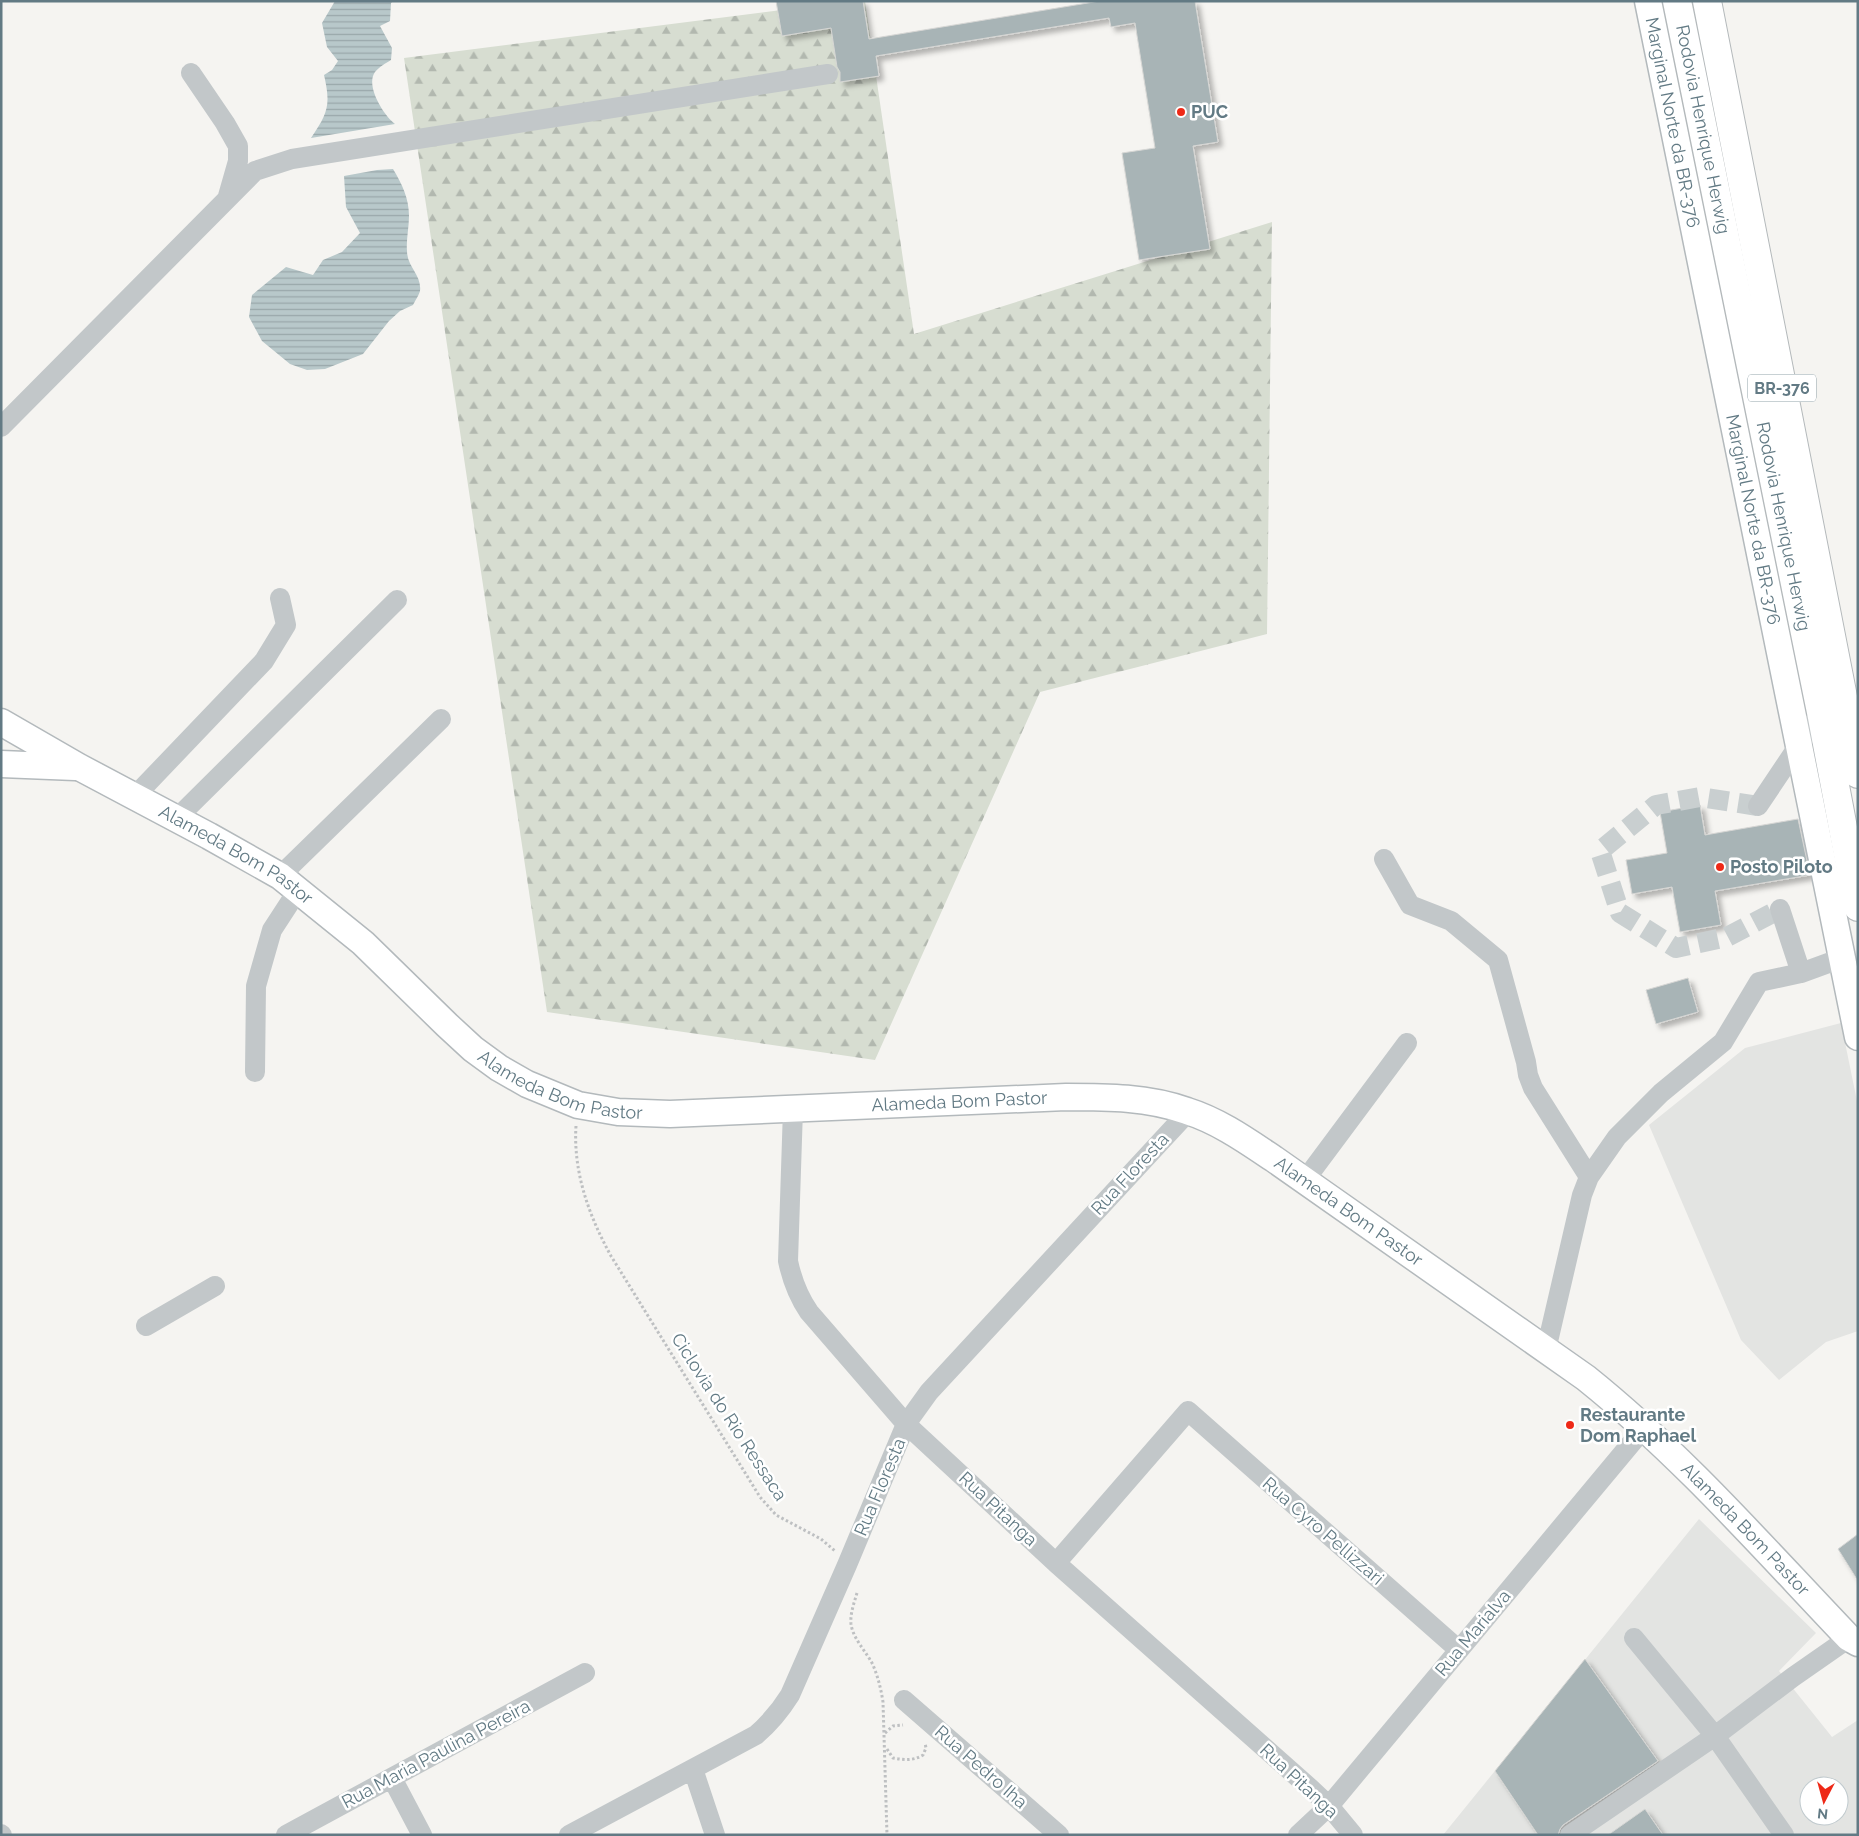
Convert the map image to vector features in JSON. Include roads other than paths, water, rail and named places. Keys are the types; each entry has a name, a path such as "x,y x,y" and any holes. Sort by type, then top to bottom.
{"highway":[{"path":"1666,1 1684,37"},
{"name":"Rodovia Henrique Herwig","path":"1677,1 1821,712 1858,907"},
{"name":"Rodovia Henrique Herwig","path":"1707,1 1858,774"}],"main road":[{"name":"Marginal Norte da BR-376","path":"1648,1 1858,1037"},
{"name":"Alameda Bom Pastor","path":"1,722 289,883 363,943 473,1049 499,1068 527,1084 578,1105 618,1112 645,1114 1076,1097 1136,1099 1189,1111 1243,1138 1586,1378 1644,1428 1715,1497 1855,1645"},
{"path":"1,764 79,767"}],"street":[{"path":"191,73 225,123 238,146 238,161 227,198"},
{"path":"1,427 255,171 292,159 828,74"},
{"path":"134,796 264,661 286,625 280,598"},
{"path":"176,819 397,600"},
{"path":"1758,806 1821,712"},
{"path":"254,1072 256,986 272,930 289,883 441,719"},
{"path":"1384,859 1410,905 1451,921 1498,960 1533,1088 1589,1177"},
{"path":"1780,909 1801,973"},
{"path":"1546,1350 1576,1222 1589,1177 1617,1137 1661,1093 1723,1042 1759,982 1801,973 1842,958"},
{"path":"1305,1180 1407,1043"},
{"name":"Rua Pitanga","path":"793,1108 788,1261 792,1279 800,1298 809,1312 906,1424 1056,1563 1329,1806 1354,1835"},
{"name":"Rua Floresta","path":"569,1835 756,1735 770,1724 790,1695 906,1424 929,1392 1189,1111"},
{"path":"146,1326 215,1286"},
{"name":"Rua Cyro Pellizzari","path":"1056,1563 1188,1411 1459,1650"},
{"name":"Rua Marialva","path":"1298,1835 1329,1806 1644,1428"},
{"path":"1634,1638 1715,1736 1784,1835"},
{"path":"1570,1835 1715,1736 1793,1677 1855,1645"},
{"name":"Rua Maria Paulina Pereira","path":"286,1835 585,1673"},
{"name":"Rua Pedro Iha","path":"904,1700 1059,1835"},
{"path":"693,1769 715,1835"},
{"path":"392,1778 422,1835"}],"tunnel":[{"path":"1758,806 1700,797 1656,805 1600,851 1620,913 1676,948 1727,937 1780,909"}],"place":[{"name":"PUC","path":"1181,112"},
{"name":"Posto Piloto","path":"1720,867"},
{"name":"Restaurante Dom Raphael","path":"1570,1425"}]}
